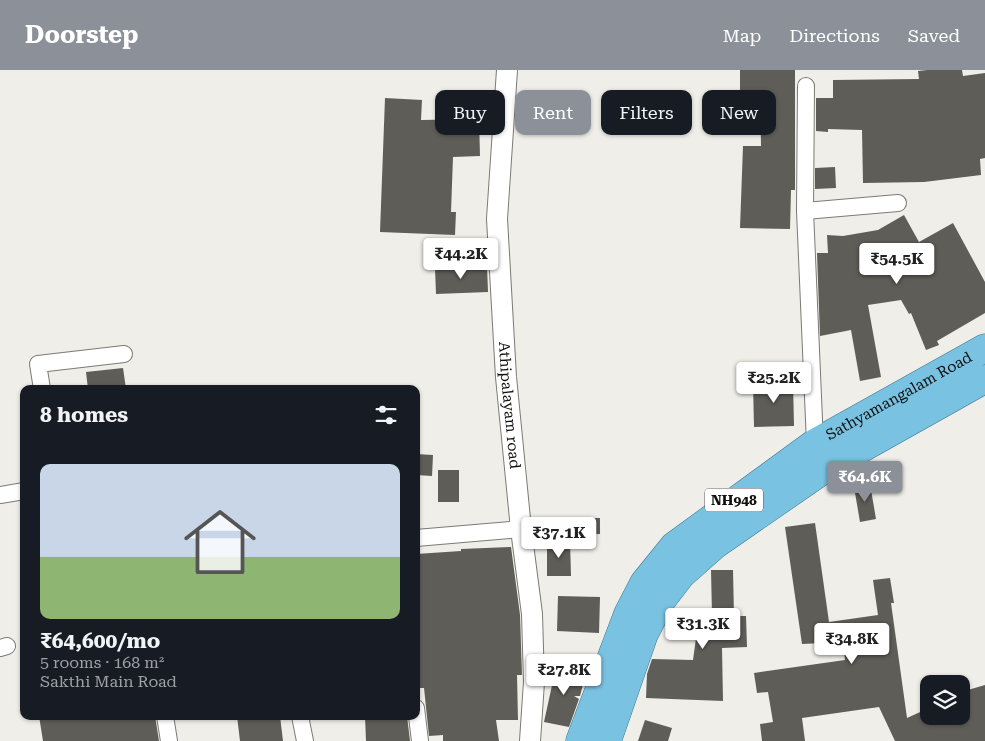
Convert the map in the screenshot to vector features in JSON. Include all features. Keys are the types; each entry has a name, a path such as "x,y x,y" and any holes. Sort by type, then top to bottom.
{"highway":[{"name":"Sathyamangalam Road","path":"580,741 628,614 650,576 674,546 815,443 985,348"},
{"name":"NH948","path":"607,741 644,634 661,601 681,575 716,544 823,470 985,379"}],"street":[{"name":"Athipalayam road","path":"507,70 497,219 506,377 521,529 532,614 534,682 530,741"},
{"path":"806,86 805,211 815,443"},
{"path":"805,211 898,203"},
{"path":"41,385 38,364 124,354"},
{"path":"0,495 20,492"},
{"path":"420,538 521,529"},
{"path":"166,720 170,741"},
{"path":"301,720 305,741"},
{"path":"417,720 420,741"}],"building":[{"path":"740,70 795,70 795,190 791,190 790,229 740,228 743,146 761,146 761,135 776,135 776,90 740,90"},
{"path":"962,70 963,76 985,73 985,158 980,159 981,175 924,182 863,183 862,130 828,129 828,132 816,131 816,98 833,98 833,80 919,79 918,71"},
{"path":"385,98 422,100 421,120 435,120 435,135 479,135 480,156 453,157 451,212 456,212 455,235 380,232"},
{"path":"835,167 836,188 815,189 815,168"},
{"path":"904,215 919,242 953,223 985,282 985,313 937,341 939,345 926,350 911,313 909,314 901,300 868,305 881,377 860,381 851,330 820,336 817,253 828,253 827,235 843,236 878,230"},
{"path":"487,266 488,292 436,294 435,268"},
{"path":"123,368 125,385 88,385 86,372"},
{"path":"793,382 794,426 754,427 753,383"},
{"path":"420,454 433,455 432,476 420,475"},
{"path":"438,470 459,470 459,502 438,502"},
{"path":"870,484 876,519 860,522 854,487"},
{"path":"573,518 600,518 600,534 572,534"},
{"path":"815,523 829,622 878,615 873,580 890,578 894,603 891,603 907,718 920,712 920,725 970,725 970,689 985,685 985,741 895,741 879,707 802,718 805,741 762,741 760,724 773,722 768,692 757,693 754,673 845,660 843,642 802,644 785,527"},
{"path":"547,541 570,541 571,576 547,576"},
{"path":"511,547 520,615 522,675 517,675 518,720 496,720 499,741 443,741 443,735 429,736 424,688 420,688 420,554 461,551 461,549"},
{"path":"711,570 733,570 734,616 746,616 747,647 722,648 723,701 646,698 647,674 652,659 693,660 697,631 694,631 694,615 712,615"},
{"path":"558,596 600,597 599,633 557,631"},
{"path":"556,667 586,673 580,696 574,696 579,699 569,727 544,722"},
{"path":"40,720 156,720 159,741 43,741"},
{"path":"237,720 280,720 283,741 240,741"},
{"path":"365,720 407,720 410,741 366,741"},
{"path":"645,720 672,728 668,741 638,741"}]}
